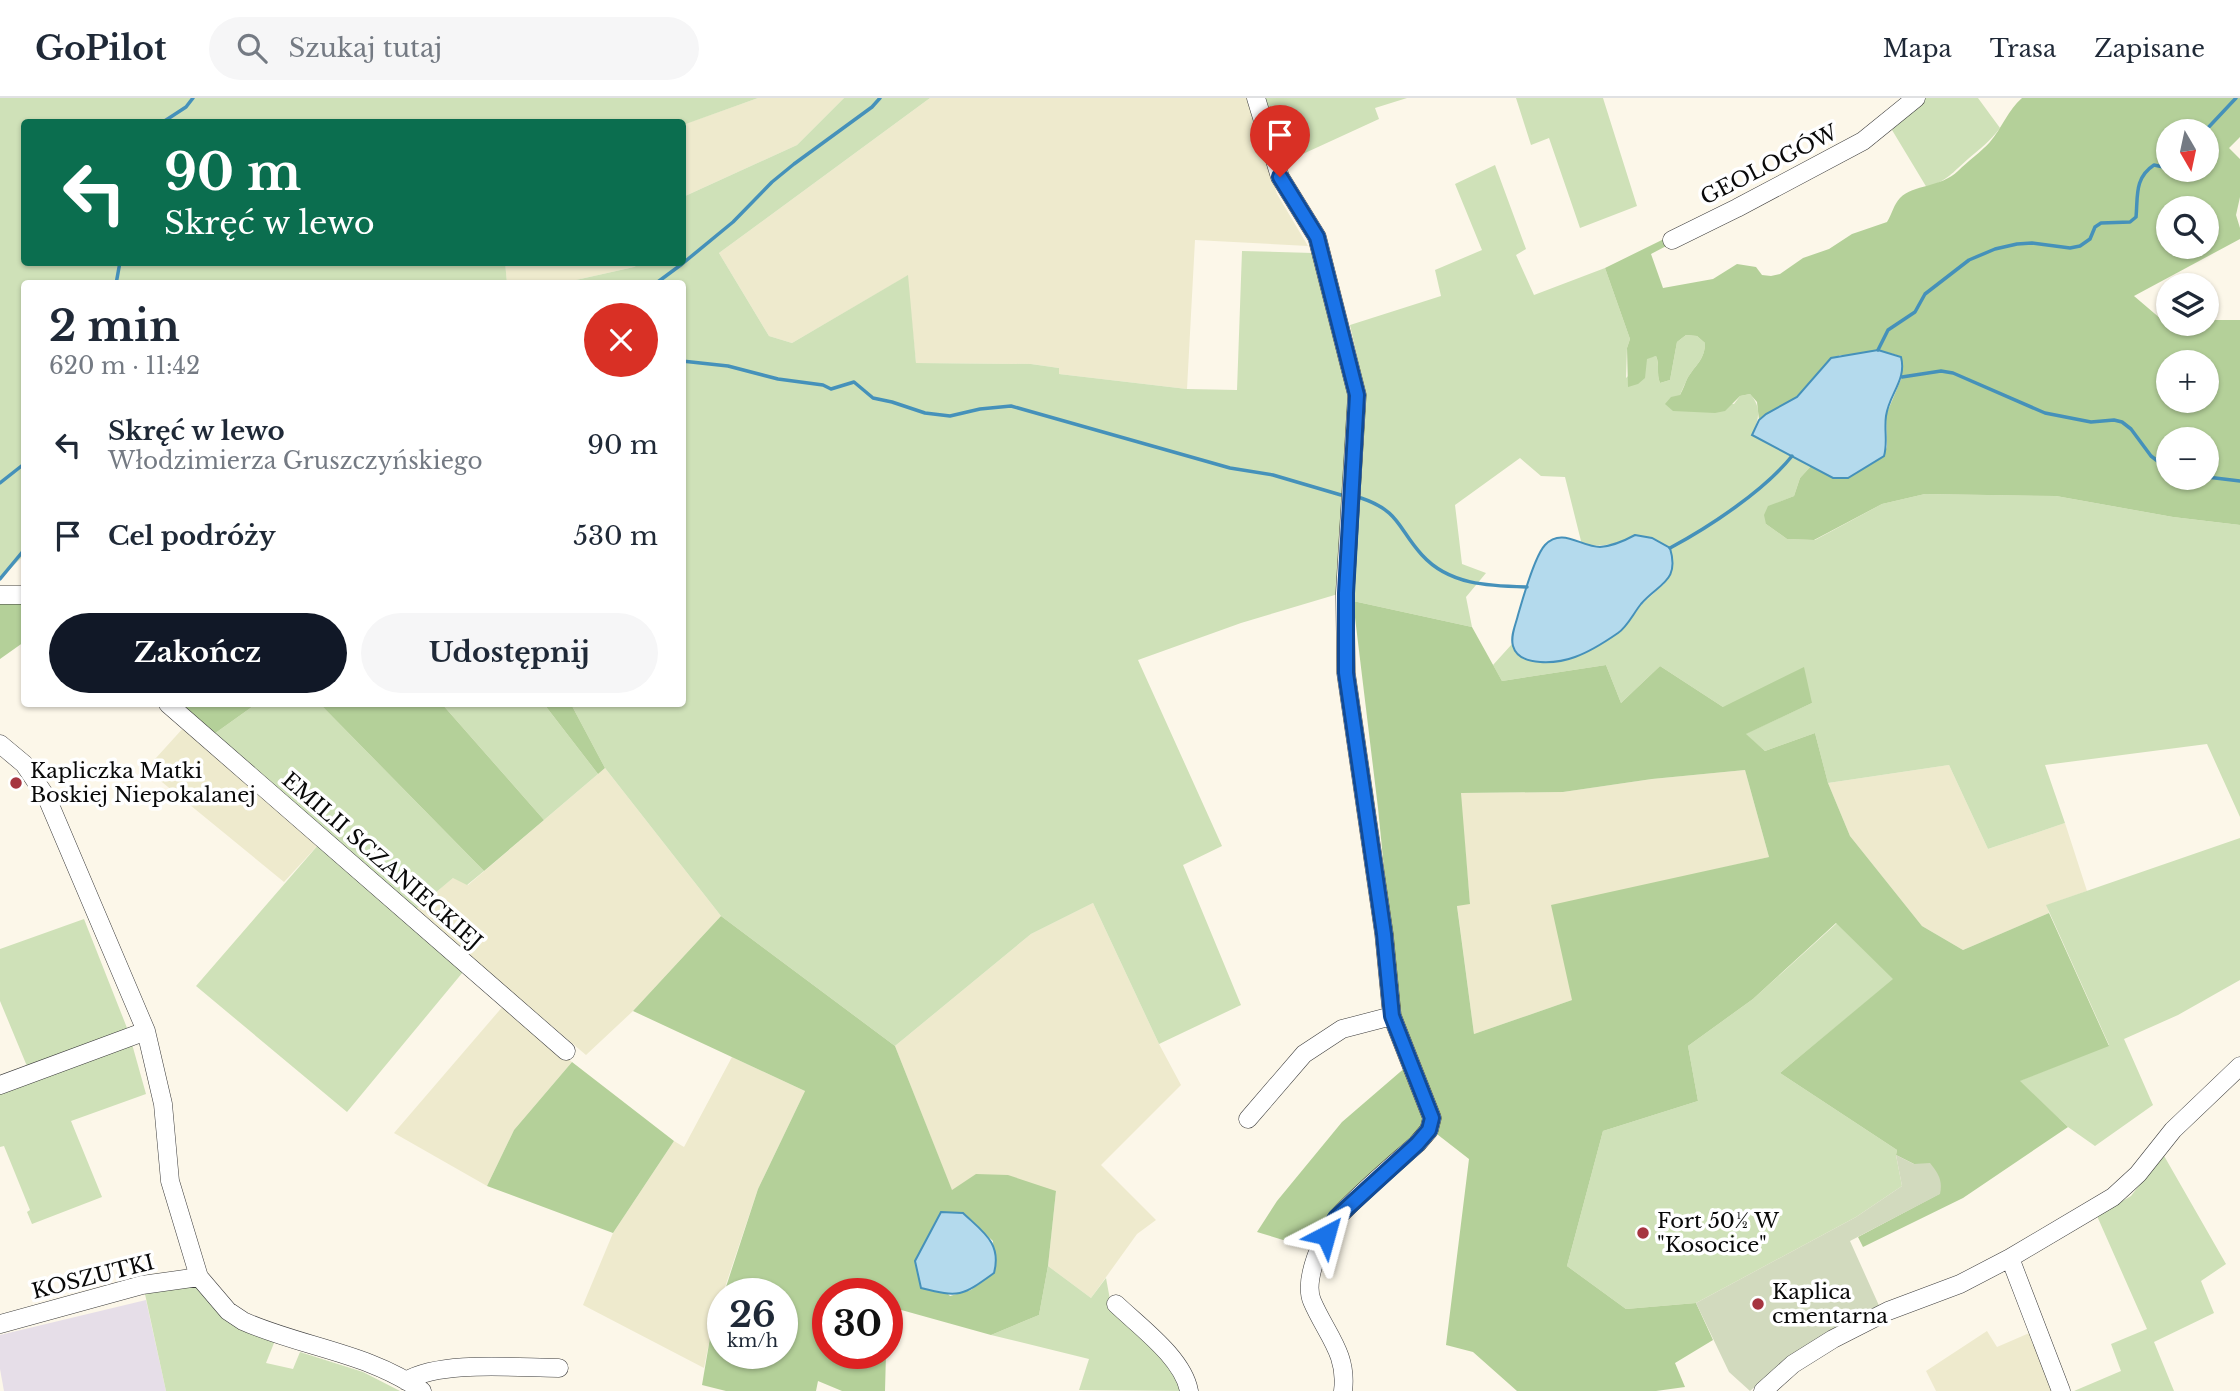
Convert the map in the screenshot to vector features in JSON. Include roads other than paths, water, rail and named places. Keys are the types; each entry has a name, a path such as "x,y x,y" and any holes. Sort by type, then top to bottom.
{"street":[{"path":"1256,98 1280,177 1317,237 1357,395 1346,593 1346,673 1384,934 1392,1016 1432,1118 1429,1130 1417,1144 1336,1218 1317,1256 1311,1278 1311,1298 1343,1365 1343,1391"},
{"name":"GEOLOGÓW","path":"1672,240 1863,141 1916,98"},
{"path":"0,594 21,595"},
{"name":"EMILII SCZANIECKIEJ","path":"171,707 566,1051"},
{"path":"0,744 24,764 47,797 146,1031 163,1104 170,1181 199,1277 228,1311 243,1321 261,1329 327,1348 407,1381 422,1391"},
{"path":"1248,1119 1304,1054 1342,1029 1392,1016"},
{"path":"0,1085 146,1031"},
{"path":"1763,1391 1793,1364 1833,1339 1888,1311 1960,1284 2010,1258 2113,1197 2138,1174 2173,1130 2240,1066"},
{"path":"2010,1258 2061,1391"},
{"name":"KOSZUTKI","path":"0,1324 142,1285 199,1277"},
{"path":"1116,1304 1169,1355 1186,1376 1189,1391"},
{"path":"407,1381 417,1374 443,1369 559,1368"}],"water":[{"path":"1878,350 1901,357 1902,365 1900,380 1886,416 1884,456 1848,478 1833,478 1752,435 1759,420 1797,397 1831,358"},
{"path":"1635,535 1652,538 1670,548 1672,568 1666,581 1641,604 1621,630 1591,650 1568,659 1531,661 1517,653 1512,642 1514,630 1533,568 1545,545 1551,540 1565,538 1593,546 1609,546"},
{"path":"941,1212 963,1213 984,1232 995,1254 994,1273 960,1293 921,1288 915,1261"}],"waterway":[{"path":"168,119 186,107 193,98"},
{"path":"686,261 733,222 772,182 872,107 880,98"},
{"path":"2216,119 2236,98"},
{"path":"1878,350 1888,330 1915,312 1925,294 1969,260 1995,249 2017,244 2032,243 2070,248 2080,246 2090,239 2095,227 2101,223 2130,222 2136,217 2140,182 2148,170 2156,165"},
{"path":"117,280 119,266"},
{"path":"660,280 679,266"},
{"path":"686,361 728,366 778,379 823,385 831,389 854,382 873,398 925,413 950,416 1011,406 1230,468 1273,475 1341,495"},
{"path":"1902,377 1941,371 1953,373 2045,413 2091,422 2122,422 2156,460"},
{"path":"1670,548 1735,507 1767,482 1792,456"},
{"path":"0,483 21,466"},
{"path":"2219,478 2240,481"},
{"path":"1361,498 1391,515 1422,555 1444,573 1470,582 1527,587"},
{"path":"0,579 21,554"}],"place":[{"name":"Kapliczka Matki Boskiej Niepokalanej","path":"16,783"},
{"name":"Fort 50½ W \"Kosocice\"","path":"1643,1233"},
{"name":"Kaplica cmentarna","path":"1758,1304"}]}
